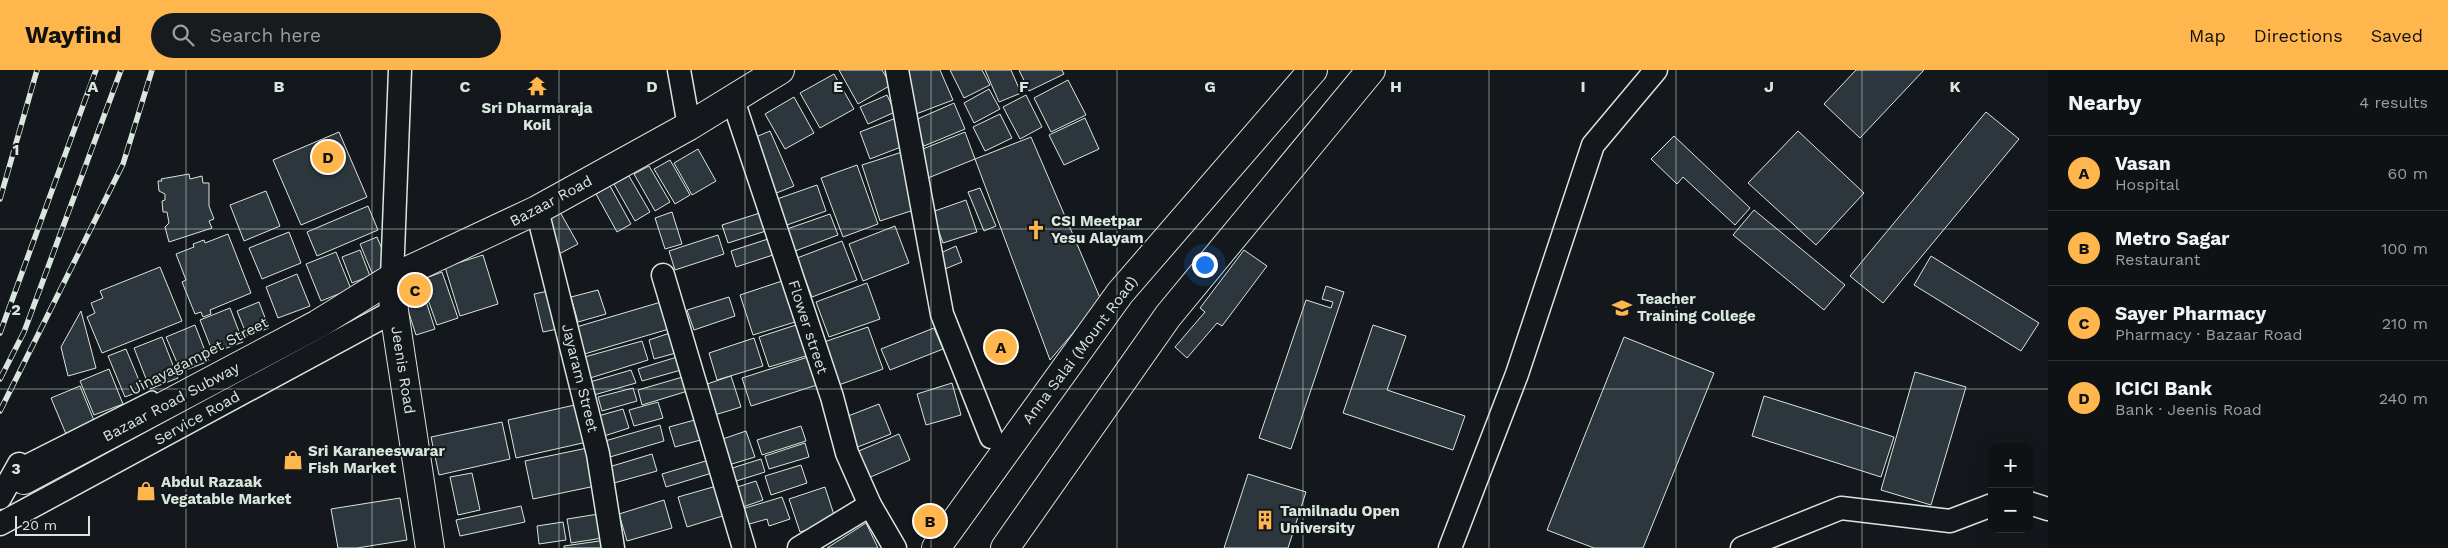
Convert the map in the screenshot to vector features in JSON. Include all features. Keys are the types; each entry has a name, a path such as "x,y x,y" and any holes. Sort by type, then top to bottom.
{"main road":[{"name":"Bazaar Road","path":"318,324 392,278 538,210 689,126 780,70"},
{"name":"Anna Salai (Mount Road)","path":"936,548 1120,292 1312,70"},
{"path":"1005,548 1168,316 1371,70"},
{"name":"Jeenis Road","path":"392,278 394,311 430,548"},
{"name":"Bazaar Road Subway","path":"22,472 318,324"}],"street":[{"name":"Jeenis Road","path":"392,278 400,70"},
{"path":"679,70 689,126"},
{"path":"897,70 942,314 991,437"},
{"path":"1450,548 1517,374 1593,145 1656,70"},
{"name":"Flower street","path":"733,100 832,398 847,453 870,505 895,548"},
{"name":"Jayaram Street","path":"538,210 598,454 613,548"},
{"path":"662,275 744,548"},
{"name":"Service Road","path":"0,524 394,311"},
{"path":"0,498 22,472"},
{"path":"2033,504 2048,509"},
{"path":"799,548 870,505"},
{"path":"1742,548 1841,508 1950,520 1988,506"}],"lane":[{"name":"Uinayagampet Street","path":"229,358 355,293 392,278"},
{"name":"Uinayagampet Street","path":"22,472 159,393"}],"building":[{"path":"839,70 882,70 891,85 858,104"},
{"path":"908,70 940,70 953,100 916,114"},
{"path":"950,70 982,70 990,85 964,98"},
{"path":"985,70 1011,70 1021,93 999,102"},
{"path":"1019,70 1062,70 1064,74 1029,91"},
{"path":"1856,70 1924,70 1860,138 1824,104"},
{"path":"834,74 854,109 820,128 800,93"},
{"path":"1068,80 1086,115 1051,132 1034,98"},
{"path":"989,89 1000,109 974,123 964,103"},
{"path":"887,95 895,112 868,124 860,107"},
{"path":"1026,95 1042,127 1020,139 1003,107"},
{"path":"794,97 814,133 785,149 765,114"},
{"path":"954,103 965,129 924,146 913,121"},
{"path":"1986,112 2019,139 1883,303 1850,276"},
{"path":"1000,114 1012,138 985,151 973,127"},
{"path":"896,118 906,145 870,159 860,132"},
{"path":"1085,118 1099,149 1064,165 1049,135"},
{"path":"770,131 794,186 774,194 751,139"},
{"path":"1798,131 1864,193 1816,245 1748,183"},
{"path":"339,132 367,197 301,225 273,160"},
{"path":"965,132 975,159 928,178 918,151"},
{"path":"1674,136 1750,208 1735,225 1683,177 1677,184 1651,159"},
{"name":"CSI Meetpar Yesu Alayam","path":"1031,137 1101,300 1050,360 975,159"},
{"path":"698,149 716,181 692,195 674,163"},
{"path":"902,152 920,208 880,221 862,165"},
{"path":"670,160 690,195 675,204 654,169"},
{"path":"857,165 878,224 843,237 821,178"},
{"path":"649,166 670,202 655,211 634,174"},
{"path":"189,174 190,179 202,176 203,183 209,183 209,206 214,219 209,221 212,228 169,242 165,227 169,223 167,212 163,212 162,201 165,200 165,194 159,191 158,181"},
{"path":"629,176 650,212 635,221 614,184"},
{"path":"817,185 826,211 787,225 777,199"},
{"path":"610,186 631,224 617,232 596,194"},
{"path":"980,188 996,226 984,231 968,192"},
{"path":"266,191 280,226 244,241 230,205"},
{"path":"966,200 977,232 943,243 932,212"},
{"path":"368,206 378,230 317,256 307,232"},
{"path":"1754,210 1845,285 1824,310 1733,235"},
{"path":"560,212 578,244 559,254 541,223"},
{"path":"672,212 682,244 665,249 655,218"},
{"path":"763,212 769,230 728,243 722,225"},
{"path":"830,214 838,235 795,251 787,229"},
{"path":"895,226 909,263 863,281 849,244"},
{"path":"289,232 301,263 262,279 249,248"},
{"path":"228,234 251,293 210,310 211,314 203,317 201,312 195,314 182,282 186,280 176,254 194,247 193,244 204,240 205,243"},
{"path":"718,235 724,254 675,270 669,251"},
{"path":"377,237 389,266 372,273 360,244"},
{"path":"771,238 776,254 736,267 731,251"},
{"path":"842,241 857,280 812,297 797,258"},
{"path":"956,246 962,262 940,271 934,256"},
{"path":"360,250 370,276 352,283 342,257"},
{"path":"1244,250 1267,266 1222,326 1217,323 1187,358 1175,347 1205,312 1200,308"},
{"path":"336,252 351,289 321,301 306,264"},
{"path":"483,255 498,304 460,316 445,267"},
{"path":"1931,256 2039,323 2021,351 1914,285"},
{"path":"160,267 182,321 102,353 87,317 95,313 91,303 103,298 100,291"},
{"path":"442,272 458,318 437,325 421,280"},
{"path":"297,274 310,306 278,318 266,287"},
{"path":"782,281 795,322 753,335 740,295"},
{"path":"867,283 880,319 829,337 816,302"},
{"path":"1326,286 1344,292 1291,449 1259,438 1306,300 1331,308 1333,302 1322,299"},
{"path":"422,289 435,329 416,335 403,295"},
{"path":"553,290 562,328 543,332 534,294"},
{"path":"598,290 606,314 578,322 571,297"},
{"path":"729,297 735,316 694,330 687,310"},
{"path":"259,302 269,328 247,336 237,311"},
{"path":"661,302 669,329 581,355 573,328"},
{"path":"230,308 243,342 213,353 200,320"},
{"path":"81,311 96,368 68,376 61,347"},
{"path":"799,324 809,355 769,367 759,337"},
{"path":"195,325 209,361 181,372 166,337"},
{"path":"1373,325 1406,336 1387,390 1465,416 1453,450 1343,413"},
{"path":"868,327 883,369 836,386 821,343"},
{"path":"934,328 943,349 890,370 881,349"},
{"path":"670,333 676,353 654,359 649,340"},
{"path":"162,337 178,378 150,389 134,348"},
{"path":"1624,337 1714,373 1643,548 1594,548 1547,530"},
{"path":"754,338 763,366 717,380 709,353"},
{"path":"642,341 648,360 587,379 581,358"},
{"path":"126,349 143,390 125,397 108,356"},
{"path":"677,357 681,370 642,381 638,369"},
{"path":"808,357 817,385 751,406 742,378"},
{"path":"109,369 123,404 94,415 80,381"},
{"path":"631,370 636,383 594,395 590,382"},
{"path":"1915,372 1966,387 1931,505 1881,490"},
{"path":"686,376 691,390 642,405 638,390"},
{"path":"731,376 741,407 708,417 698,387"},
{"path":"952,383 961,415 926,425 917,394"},
{"path":"80,386 95,423 66,434 51,398"},
{"path":"633,388 637,401 602,411 598,397"},
{"path":"1764,396 1894,437 1881,477 1752,436"},
{"path":"658,402 663,418 634,426 629,410"},
{"path":"579,404 587,442 516,458 508,420"},
{"path":"879,404 891,434 855,448 843,418"},
{"path":"623,409 629,428 604,436 598,416"},
{"path":"702,418 708,438 675,447 669,427"},
{"path":"502,422 510,459 439,475 431,437"},
{"path":"660,425 664,441 610,457 605,441"},
{"path":"801,426 806,441 762,455 757,440"},
{"path":"746,431 755,457 722,467 714,442"},
{"path":"899,434 910,460 866,479 854,453"},
{"path":"805,443 809,457 769,469 765,456"},
{"path":"592,447 600,485 533,499 525,461"},
{"path":"652,454 657,471 614,483 609,467"},
{"path":"761,459 765,472 730,483 726,470"},
{"path":"709,460 712,473 666,487 662,474"},
{"path":"801,465 807,483 771,495 765,476"},
{"path":"472,473 480,510 458,515 450,477"},
{"name":"Tamilnadu Open University","path":"1248,474 1306,492 1288,548 1224,548"},
{"path":"756,481 763,500 737,509 731,489"},
{"path":"720,485 729,514 687,527 678,497"},
{"path":"825,487 836,521 800,532 789,499"},
{"path":"782,497 790,519 769,526 767,519 746,525 742,509"},
{"path":"400,498 407,540 357,548 338,548 331,509"},
{"path":"664,500 672,528 627,541 619,514"},
{"path":"521,506 525,522 460,536 456,520"},
{"path":"605,513 609,537 571,543 567,519"},
{"path":"563,522 566,540 539,544 537,526"},
{"path":"866,523 878,548 827,548"},
{"path":"606,540 608,548 564,548 564,546"}],"railway":[{"path":"0,199 37,70"},
{"path":"0,333 96,70"},
{"path":"0,379 24,332 121,70"},
{"path":"0,411 123,164 152,70"}],"place":[{"name":"Sri Dharmaraja Koil","path":"537,86"},
{"name":"ICICI Bank","path":"328,157"},
{"name":"CSI Meetpar Yesu Alayam","path":"1036,230"},
{"name":"Sayer Pharmacy","path":"415,290"},
{"name":"Teacher Training College","path":"1622,308"},
{"name":"Vasan","path":"1001,347"},
{"name":"Sri Karaneeswarar Fish Market","path":"293,460"},
{"name":"Abdul Razaak Vegatable Market","path":"146,491"},
{"name":"Tamilnadu Open University","path":"1265,520"},
{"name":"Metro Sagar","path":"930,521"}]}
